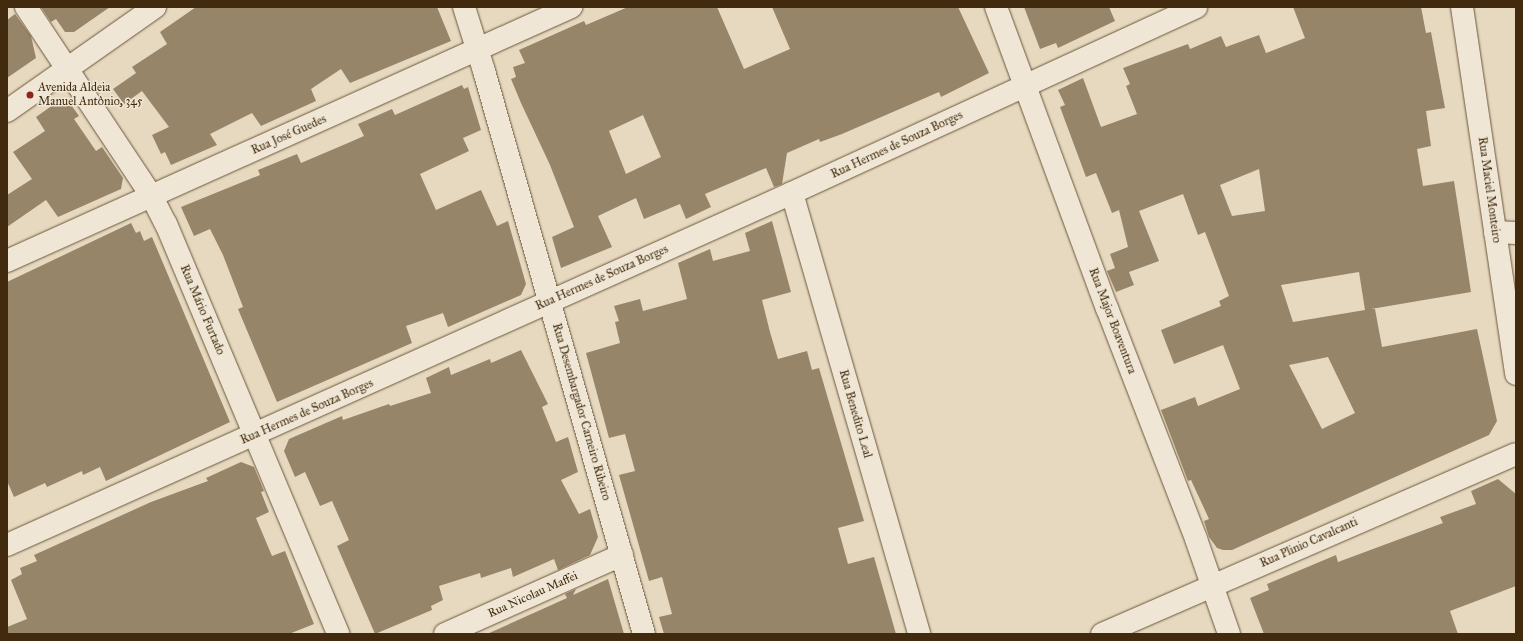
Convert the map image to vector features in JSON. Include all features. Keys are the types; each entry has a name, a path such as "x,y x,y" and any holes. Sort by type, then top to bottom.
{"street":[{"name":"Rua Mário Furtado","path":"26,7 151,195 166,224 338,634"},
{"path":"7,111 155,7"},
{"name":"Rua Desembargador Carneiro Ribeiro","path":"464,7 478,49 644,634"},
{"name":"Rua José Guedes","path":"7,261 571,7"},
{"name":"Rua Major Boaventura","path":"996,7 1230,634"},
{"name":"Rua Hermes de Souza Borges","path":"7,545 792,193 1196,7"},
{"name":"Rua Maciel Monteiro","path":"1462,7 1506,233 1516,374"},
{"name":"Rua Benedito Leal","path":"792,193 919,634"},
{"name":"Rua Plinio Cavalcanti","path":"1102,634 1516,454"},
{"name":"Rua Nicolau Maffei","path":"445,634 622,556"}],"building":[{"path":"41,7 110,7 74,32 65,32 56,19 51,22"},
{"path":"196,7 437,7 451,41 350,83 341,69 311,89 316,101 261,126 252,113 210,134 217,145 171,165 165,152 161,154 152,135 169,127 142,91 124,104 113,89 136,73 132,67 167,44 160,32"},
{"path":"628,7 717,7 744,69 790,49 772,7 958,7 989,73 941,97 939,92 842,134 820,142 819,139 787,153 782,184 774,187 766,168 705,194 711,207 686,219 680,204 644,219 636,198 598,216 612,247 561,268 552,237 574,227 550,165 511,79 516,77 513,67 525,63 519,50 584,21 586,25","holes":["643,115 661,157 626,174 609,131"]},
{"path":"1024,7 1109,7 1115,21 1058,48 1056,43 1040,49"},
{"path":"1293,7 1421,7 1426,33 1431,32 1445,108 1426,111 1431,146 1417,149 1423,186 1454,181 1471,292 1371,309 1375,309 1382,347 1477,329 1497,421 1489,435 1232,550 1223,550 1217,548 1209,537 1204,521 1209,519 1191,480 1188,481 1161,410 1195,397 1198,406 1240,389 1223,345 1174,364 1161,330 1221,306 1219,301 1229,296 1205,232 1198,235 1183,194 1139,211 1159,261 1129,272 1134,285 1116,292 1107,271 1115,268 1110,254 1128,247 1119,210 1112,213 1096,173 1086,177 1060,107 1065,105 1058,90 1083,78 1101,127 1137,114 1126,86 1130,84 1123,68 1188,44 1190,49 1221,36 1226,47 1259,35 1266,53 1305,38","holes":["1259,169 1265,211 1232,216 1220,185","1359,272 1365,310 1293,322 1281,285","1328,357 1355,413 1322,429 1289,365"]},
{"path":"15,14 31,36 36,58 7,78 7,20"},
{"path":"462,85 464,89 468,87 481,130 463,138 469,151 420,174 436,210 481,190 497,226 508,221 526,284 521,295 448,327 443,313 406,326 412,343 277,402 238,309 243,307 223,255 210,229 194,236 181,207 260,175 258,170 297,154 301,163 348,143 364,136 358,124 392,109 395,115"},
{"path":"60,100 69,102 79,116 74,119 96,151 102,147 123,178 121,189 58,217 46,200 7,227 7,195 32,179 13,152 45,131 36,117"},
{"path":"772,221 791,292 762,300 778,359 807,351 812,370 819,368 864,521 838,528 848,564 874,557 896,634 664,634 659,617 672,614 662,577 649,581 619,475 635,471 625,434 609,438 586,353 620,343 615,322 619,321 614,306 640,299 643,311 687,299 678,263 710,249 713,261 750,251 745,233"},
{"path":"131,223 136,233 140,231 144,241 152,237 230,422 106,481 100,467 83,475 82,471 47,487 45,483 14,497 7,481 7,282"},
{"path":"521,350 548,404 542,407 556,442 568,437 578,472 561,480 579,514 590,509 598,537 590,555 558,570 554,559 513,577 511,568 481,578 480,573 439,586 443,600 431,606 432,610 375,634 337,546 349,540 332,501 320,506 305,472 295,477 284,451 289,439 342,416 343,420 389,404 390,406 431,393 426,378 449,367 451,375 490,359 491,363"},
{"path":"241,462 254,467 264,491 261,492 269,512 256,518 272,556 285,551 314,624 289,634 7,634 7,627 27,619 11,580 22,574 20,568 37,561 34,555 151,502 208,481 206,478"},
{"path":"1498,479 1516,494 1516,586 1450,611 1458,634 1264,634 1250,598 1269,590 1267,584 1336,555 1338,562 1443,523 1440,517 1476,504 1471,491"},
{"path":"608,579 624,634 487,634 567,598 565,594 576,589 573,595"}],"place":[{"name":"Avenida Aldeia Manuel Antônio, 345","path":"30,95"}]}
